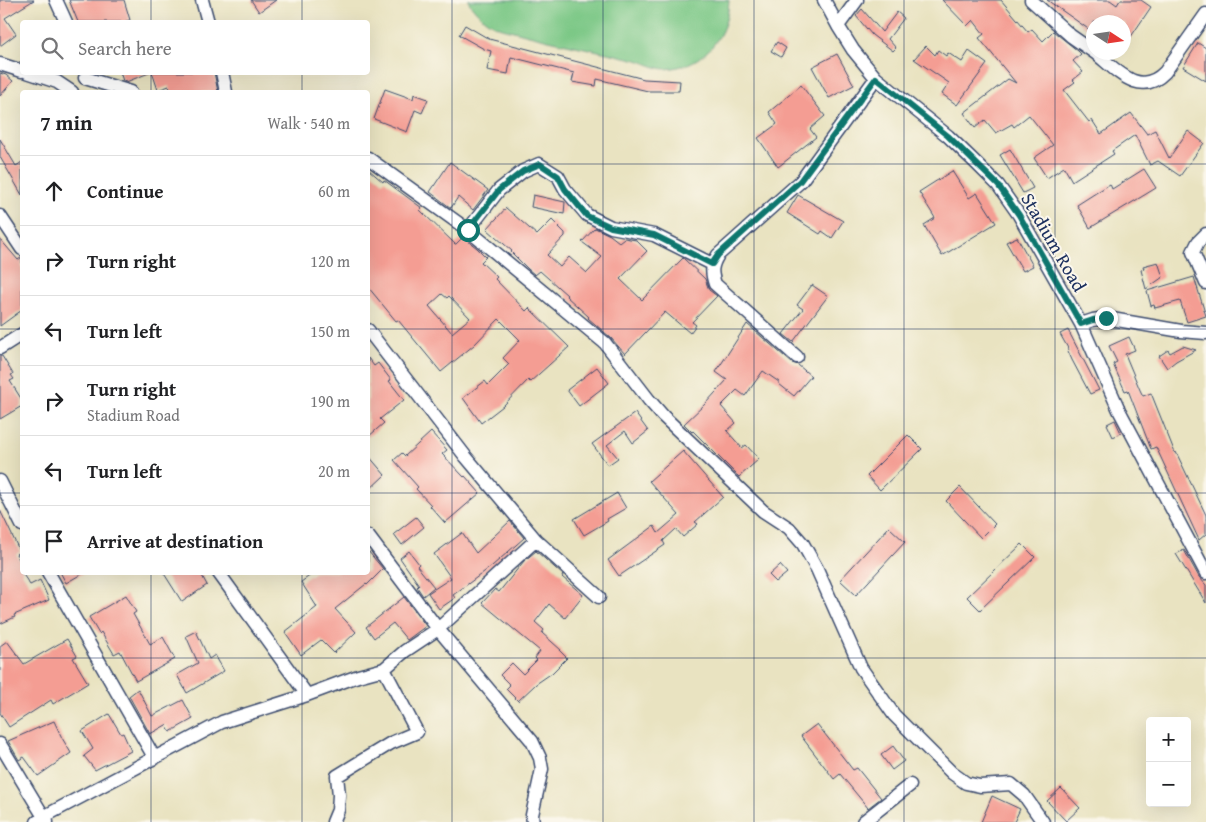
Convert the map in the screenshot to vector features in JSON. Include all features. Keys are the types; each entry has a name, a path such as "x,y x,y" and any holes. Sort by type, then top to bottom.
{"street":[{"path":"56,0 65,20"},
{"path":"202,0 207,20"},
{"name":"Stadium Road","path":"824,0 853,50 876,78 948,136 998,185 1019,215 1081,324 1119,410 1206,573"},
{"path":"838,26 857,0"},
{"path":"1031,0 1071,36 1086,46"},
{"path":"1104,60 1128,79 1137,83 1146,84 1158,79 1206,14"},
{"path":"0,64 20,70"},
{"path":"36,75 57,82 69,90"},
{"path":"80,90 82,88 85,75 126,90"},
{"path":"223,75 226,90"},
{"path":"797,357 715,284 711,273 712,264 718,255 800,181 876,78"},
{"path":"370,159 468,230 605,343 663,416 763,511 789,528 803,544 817,569 861,668 894,715 952,773 966,783 980,786 1011,784 1024,795 1043,822"},
{"path":"468,230 499,190 523,171 540,164 558,176 565,189 587,216 611,227 654,235 712,264"},
{"path":"0,216 20,246"},
{"path":"1206,234 1198,242 1193,252 1206,282"},
{"path":"1081,324 1106,318 1206,334"},
{"path":"370,333 466,457 536,540 599,597"},
{"path":"0,348 20,335"},
{"path":"0,481 20,521"},
{"path":"370,539 438,629 532,741 540,758 542,769 532,815 533,822"},
{"path":"0,744 43,820 154,757 222,722 307,695 358,676 384,670 405,651 438,629 536,540"},
{"path":"50,575 154,757"},
{"path":"220,575 307,695"},
{"path":"333,822 338,810 337,776 391,743 417,732 384,670"},
{"path":"863,822 910,785"}],"green space":[{"path":"468,0 729,0 724,26 719,37 711,47 692,62 680,67 666,69 633,59 499,27 482,17"}],"building":[{"path":"0,0 34,0 5,18 16,34 0,46"},
{"path":"69,0 124,0 130,20 77,20"},
{"path":"251,0 276,0 259,12"},
{"path":"942,0 1001,0 1028,32 1032,29 1043,41 1053,31 1078,51 1081,54 1073,61 1083,72 1073,80 1075,82 1064,90 1089,122 1092,120 1101,134 1131,113 1147,134 1155,130 1169,158 1188,131 1204,143 1180,176 1158,161 1150,165 1135,135 1112,151 1114,154 1072,181 1064,167 1047,178 1034,158 1053,145 1029,115 1014,127 1012,124 996,133 985,120 975,128 964,113 1008,79 1016,83 979,38 984,34 973,20 967,26"},
{"path":"1047,0 1110,0 1117,5 1120,0 1141,0 1151,7 1131,37 1131,15 1086,15 1086,27"},
{"path":"862,9 882,32 897,12 904,18 888,39 896,48 893,51 872,35 856,16"},
{"path":"465,25 489,39 644,79 680,81 679,91 648,91 597,79 596,86 572,82 574,73 511,57 508,74 487,70 491,51 459,35"},
{"path":"777,42 786,48 781,57 771,51"},
{"path":"1198,43 1206,48 1206,81 1183,67"},
{"path":"926,46 935,55 938,50 946,56 948,53 962,62 969,51 987,64 957,105 942,94 949,83 914,59"},
{"path":"837,54 854,85 829,98 812,67"},
{"path":"0,73 13,81 0,96"},
{"path":"121,75 144,75 126,82 123,81"},
{"path":"153,75 215,75 218,90 170,90 169,86 158,90"},
{"path":"801,85 825,116 810,129 816,137 778,167 758,138 777,124 769,112"},
{"path":"385,89 413,99 414,94 428,99 422,113 415,110 407,132 374,119"},
{"path":"0,139 16,166 20,163 20,192 0,157"},
{"path":"1010,149 1033,188 1023,193 1000,155"},
{"path":"450,162 488,190 473,210 458,197 451,208 430,192"},
{"path":"1144,169 1156,188 1090,228 1077,205 1110,184 1112,189"},
{"path":"370,171 383,182 384,180 422,208 420,210 455,244 463,237 477,248 486,257 481,262 497,277 495,279 526,311 529,308 569,347 530,382 528,380 503,406 481,423 463,398 485,381 488,385 509,364 503,358 520,340 499,319 474,345 441,372 398,320 396,321 370,289","holes":["442,294 447,298 449,296 470,318 452,333 429,306"]},
{"path":"952,171 969,198 977,193 996,223 942,256 924,225 935,218 919,192"},
{"path":"533,195 565,202 564,214 531,207"},
{"path":"798,195 843,221 832,238 822,231 820,234 787,213"},
{"path":"506,208 537,235 552,220 565,233 565,236 547,255 560,267 569,257 587,273 602,257 582,242 595,228 610,235 619,242 624,238 636,240 647,251 620,279 642,300 683,258 705,279 709,290 717,296 692,322 696,325 690,333 665,312 625,354 567,295 540,271 535,275 487,229"},
{"path":"1017,237 1033,266 1023,271 1006,242"},
{"path":"0,239 18,260 20,258 20,311 0,326"},
{"path":"1158,262 1163,277 1146,289 1141,270 1144,269 1143,266"},
{"path":"1194,277 1206,316 1187,322 1180,301 1155,308 1154,305 1151,306 1147,291"},
{"path":"812,285 828,296 793,342 783,334 803,309 797,305"},
{"path":"747,324 792,363 798,365 811,376 794,396 763,371 745,396 737,390 721,406 736,423 727,431 742,448 746,445 759,459 739,477 684,424 727,380 716,372"},
{"path":"1068,330 1099,390 1090,394 1060,334"},
{"path":"1129,337 1135,350 1125,354 1140,390 1143,396 1151,393 1175,453 1206,515 1206,534 1199,540 1156,447 1151,449 1128,390 1125,391 1113,364 1117,362 1109,346"},
{"path":"1183,346 1196,350 1167,368 1159,356 1168,350 1170,353"},
{"path":"0,356 2,356 13,374 11,375 14,379 10,381 20,397 20,407 0,419"},
{"path":"370,361 374,366 378,363 404,400 380,419 384,423 370,435"},
{"path":"597,367 609,383 579,406 567,390"},
{"path":"635,413 648,431 633,443 625,431 607,445 618,458 608,465 592,444"},
{"path":"1115,420 1121,433 1113,437 1107,424"},
{"path":"431,432 447,450 442,454 480,493 445,523 416,489 418,487 394,460 402,453 405,456"},
{"path":"908,435 922,449 880,490 867,476"},
{"path":"683,451 723,497 695,522 698,524 683,537 676,529 663,541 665,545 619,576 608,560 654,526 658,533 679,515 649,481"},
{"path":"370,457 385,475 370,489"},
{"path":"960,487 995,524 981,538 946,501"},
{"path":"617,493 626,508 584,535 574,519"},
{"path":"0,510 20,552 16,554 20,561 20,575 23,575 30,585 40,580 49,600 14,615 15,617 0,624"},
{"path":"416,517 424,527 402,545 394,534"},
{"path":"510,521 524,538 492,566 453,595 455,598 439,609 428,593 451,578 434,554 462,533 476,553"},
{"path":"889,527 905,542 856,595 840,580"},
{"path":"1022,544 1035,557 980,610 967,597"},
{"path":"1184,550 1199,577 1206,585 1206,603 1176,554"},
{"path":"409,551 419,564 417,566 434,587 423,596 417,587 419,585 400,558"},
{"path":"536,551 583,595 565,618 549,604 535,622 544,630 542,633 567,658 518,701 506,689 510,685 500,675 512,663 523,674 537,660 535,658 540,651 482,603 495,589 499,592 524,561"},
{"path":"370,553 383,569 367,585 335,609 356,632 334,653 321,640 301,655 285,632 317,607 301,582 311,575 370,575"},
{"path":"780,565 787,573 776,582 769,575"},
{"path":"62,575 80,575 66,583"},
{"path":"165,575 202,575 207,585 182,602"},
{"path":"126,595 136,612 133,614 150,644 163,637 175,659 136,681 120,651 114,654 101,632 99,634 89,617"},
{"path":"404,597 426,626 407,640 393,623 374,638 366,627"},
{"path":"196,631 209,659 215,655 224,671 187,693 177,675 198,663 186,636"},
{"path":"67,639 77,656 73,658 88,683 53,704 51,700 9,727 0,713 0,646 7,641 24,664"},
{"path":"138,689 152,716 183,700 193,719 170,732 166,725 150,734 129,696"},
{"path":"109,714 121,734 123,733 131,751 95,770 84,756 93,749 82,731"},
{"path":"54,721 71,753 38,776 24,757 19,760 8,741"},
{"path":"817,724 853,770 857,768 881,798 868,808 840,774 834,779 801,736"},
{"path":"893,746 904,761 892,770 881,755"},
{"path":"1061,788 1080,808 1066,821 1047,801"},
{"path":"992,796 1020,809 1014,822 981,822"}],"route":[{"path":"468,230 499,190 523,171 540,164 558,176 565,189 587,216 611,227 654,235 712,264 718,255 800,181 876,78 948,136 998,185 1019,215 1081,324 1106,318"}]}
